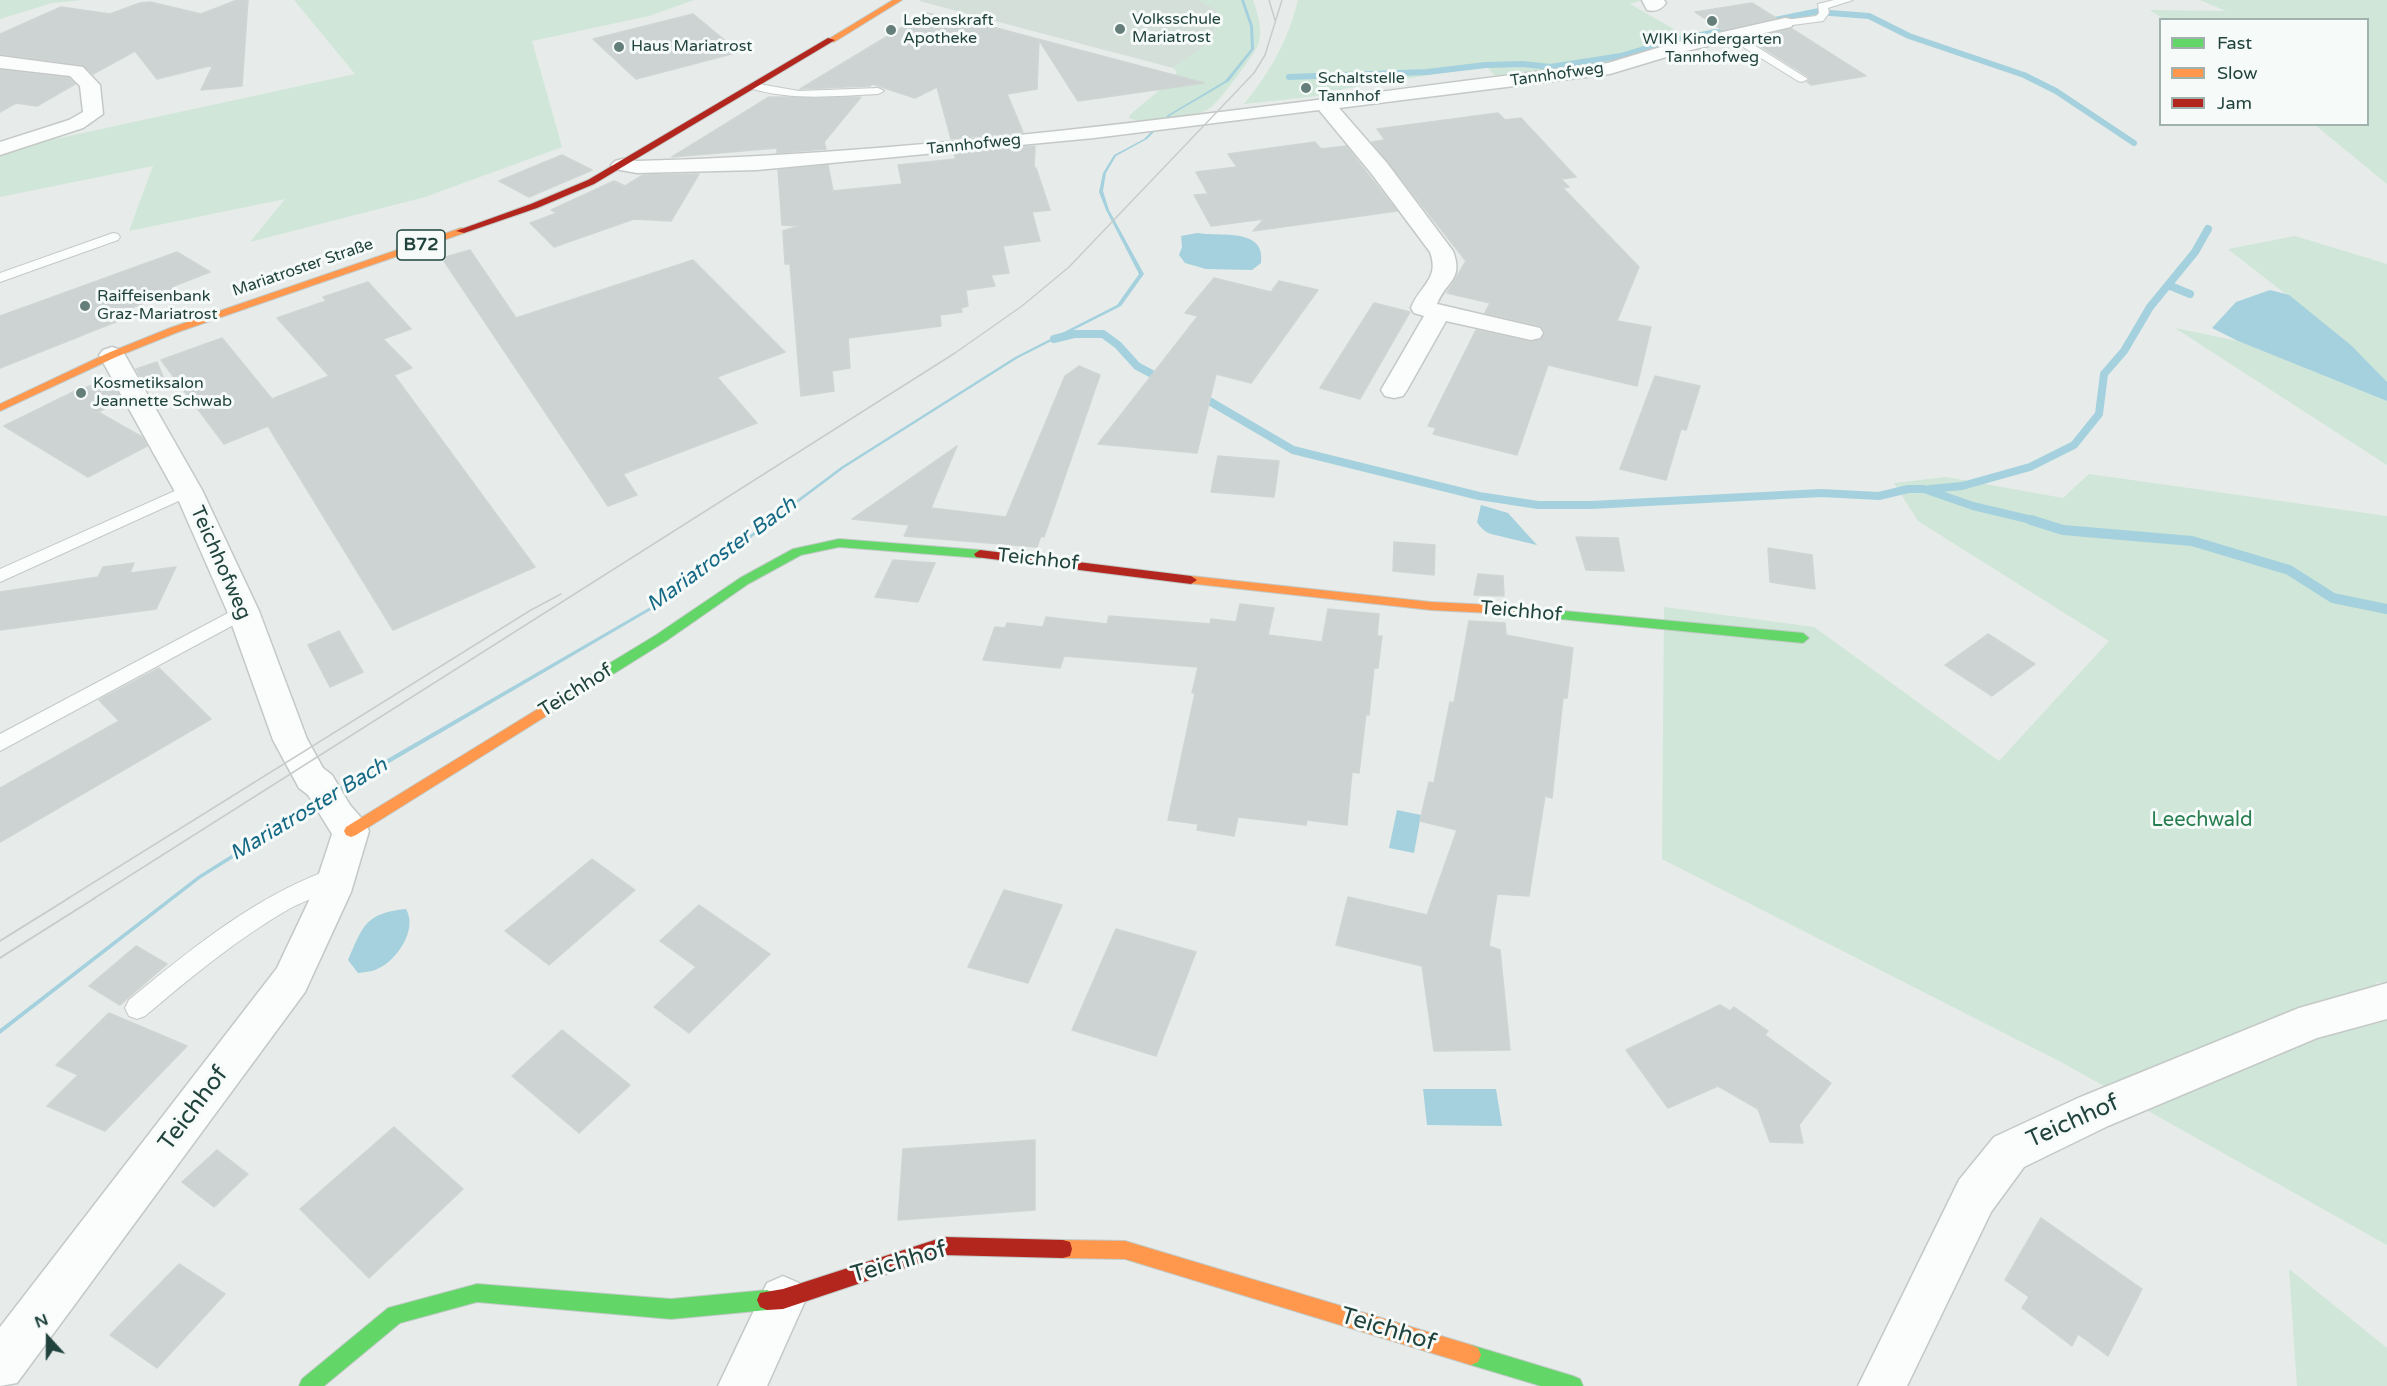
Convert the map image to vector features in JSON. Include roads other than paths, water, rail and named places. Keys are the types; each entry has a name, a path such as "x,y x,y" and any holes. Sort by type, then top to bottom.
{"street":[{"name":"Mariatroster Straße","path":"0,408 112,355 262,299 534,206 591,182 898,0"},
{"name":"Tannhofweg","path":"621,165 637,167 768,163 972,145 1195,120 1610,68 1731,35 1785,23"},
{"path":"0,62 76,71 90,85 93,114 76,124 0,149"},
{"path":"1324,103 1379,168 1447,261 1445,275 1432,307 1394,390"},
{"path":"1432,307 1531,333"},
{"name":"Teichhofweg","path":"112,355 188,490 243,611 290,740 330,802"},
{"name":"Teichhof","path":"0,1366 291,980 332,892 337,876 330,802 661,638 744,581 797,552 839,543 1024,558 1280,591 1803,638"},
{"name":"Teichhof","path":"1882,1386 1975,1196 2009,1152 2093,1112 2313,1021 2387,1001"},
{"name":"Teichhof","path":"309,1386 396,1315 477,1293 670,1309 783,1299 944,1246 1125,1250 1573,1386"},
{"path":"742,1386 783,1299"}],"lane":[{"path":"1785,23 1819,19 1824,13 1822,6 1848,0"},
{"path":"1731,35 1802,79"},
{"path":"753,86 764,90 801,93 878,91"},
{"path":"0,278 113,237"},
{"path":"0,576 188,490"},
{"path":"0,743 243,611"},
{"path":"137,1008 208,949 275,906 337,876"}],"water":[{"name":"Mariatroster Bach","path":"1241,0 1244,0 1253,26 1254,49 1229,81 1171,115 1147,139 1116,156 1106,173 1103,191 1109,210 1144,274 1121,306 1018,358 844,468 668,600 348,787 201,878 0,1034 0,1029 198,876 344,784 666,598 841,467 1015,357 1117,305 1139,274 1099,192 1103,173 1114,155 1144,139 1168,115 1225,81 1251,49 1250,26"},
{"path":"1197,233 1240,236 1249,239 1261,252 1261,263 1252,270 1206,269 1185,263 1179,255 1182,247 1181,236"},
{"path":"2270,290 2289,295 2352,346 2387,382 2387,401 2238,341 2212,328 2236,302"},
{"path":"1481,505 1508,513 1537,545 1485,531 1477,522"},
{"path":"1397,810 1421,815 1414,853 1389,848"},
{"path":"406,909 409,926 404,944 398,952 377,969 358,973 348,960 367,923 382,914"},
{"path":"1423,1089 1496,1089 1502,1126 1427,1125"}],"waterway":[{"path":"1721,31 1819,11"},
{"path":"1830,13 1869,16 1909,36 2024,75 2056,91 2134,143"},
{"path":"1289,77 1427,72 1486,65 1523,64 1550,67 1621,56 1670,41 1716,32"},
{"path":"2168,285 2195,252 2208,229"},
{"path":"1930,489 1962,486 2030,467 2074,445 2099,414 2104,374 2124,351 2150,307 2168,285"},
{"path":"2168,285 2190,294"},
{"path":"1054,339 1074,334 1103,334 1118,345 1137,366 1165,381"},
{"path":"1199,395 1293,450 1479,496 1538,505 1591,505 1821,493 1879,496 1908,489 1924,489 1973,506 2036,521"},
{"path":"2031,520 2063,530 2192,541 2289,570 2333,598 2387,609"}],"tram line":[{"path":"1269,0 1275,20"},
{"path":"93,899 955,353 1022,306 1069,267 1254,73 1265,55 1282,0"},
{"path":"67,899 531,610 561,594"},
{"path":"0,941 69,898"},
{"path":"0,958 95,898"}],"place":[{"name":"WIKI Kindergarten Tannhofweg","path":"1712,21"},
{"name":"Volksschule Mariatrost","path":"1120,29"},
{"name":"Lebenskraft Apotheke","path":"891,30"},
{"name":"Haus Mariatrost","path":"619,47"},
{"name":"Schaltstelle Tannhof","path":"1306,88"},
{"name":"Raiffeisenbank Graz-Mariatrost","path":"85,306"},
{"name":"Kosmetiksalon Jeannette Schwab","path":"81,393"}],"park label":[{"name":"Leechwald","path":"2202,821"}]}
